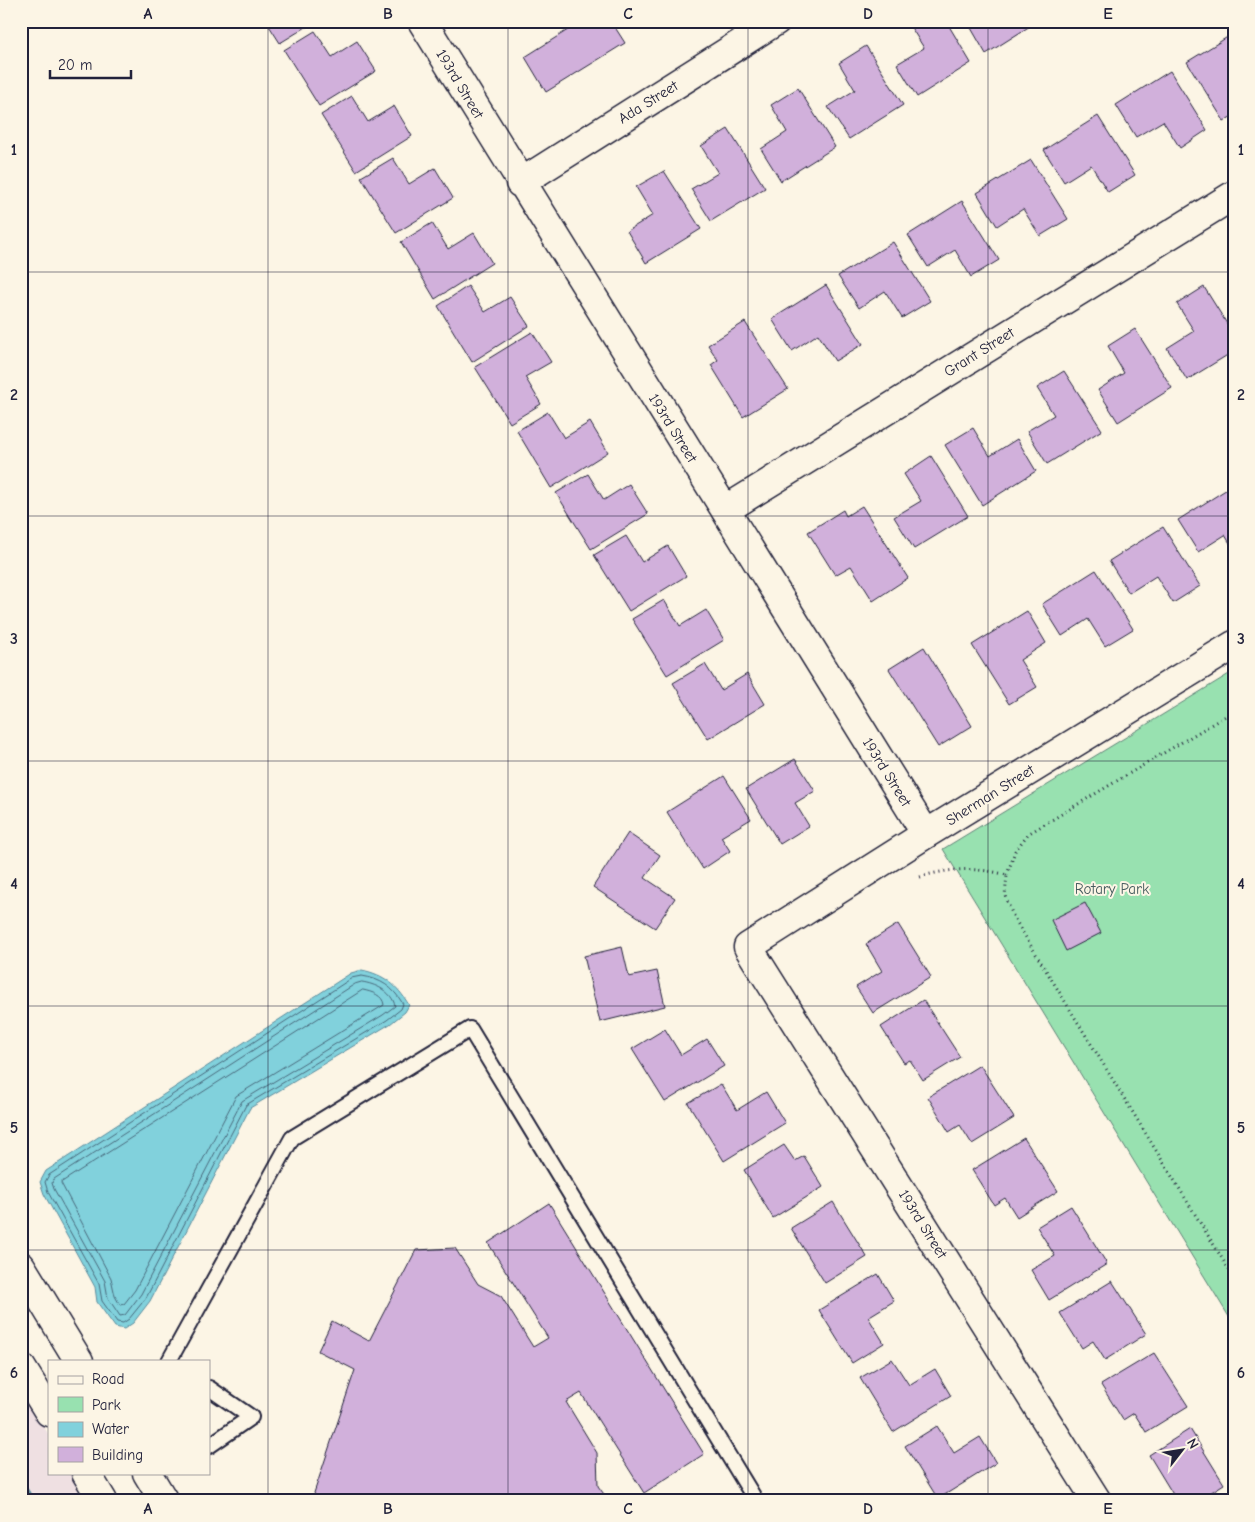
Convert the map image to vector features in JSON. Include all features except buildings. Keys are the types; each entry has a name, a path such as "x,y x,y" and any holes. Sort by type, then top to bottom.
{"street":[{"name":"193rd Street","path":"422,21 520,183 926,834"},
{"name":"Ada Street","path":"520,183 776,21"},
{"name":"Grant Street","path":"724,510 1234,195"},
{"name":"Sherman Street","path":"748,947 926,834 1234,645"},
{"name":"193rd Street","path":"748,947 1097,1501"},
{"path":"21,1266 78,1360"},
{"path":"21,1367 48,1410"},
{"path":"87,1474 103,1501"}],"lane":[{"path":"170,1360 292,1138 470,1028 756,1501"},
{"path":"210,1389 252,1417 210,1445"}],"path":[{"path":"1234,711 1028,834 1015,851 1007,876 1005,896 1014,918 1234,1278"},
{"path":"920,877 944,870 988,870 1007,876"}],"shaded area":[{"path":"21,1391 48,1433 48,1474 73,1474 89,1501 21,1501"}],"green space":[{"name":"Rotary Park","path":"1234,671 1234,1325 943,849"}],"water":[{"path":"362,970 384,978 395,986 409,1005 405,1012 390,1024 250,1108 150,1301 133,1323 124,1329 115,1327 97,1302 95,1287 44,1194 40,1182 46,1171 351,973"}],"waterway":[{"path":"21,1485 31,1501"}]}
